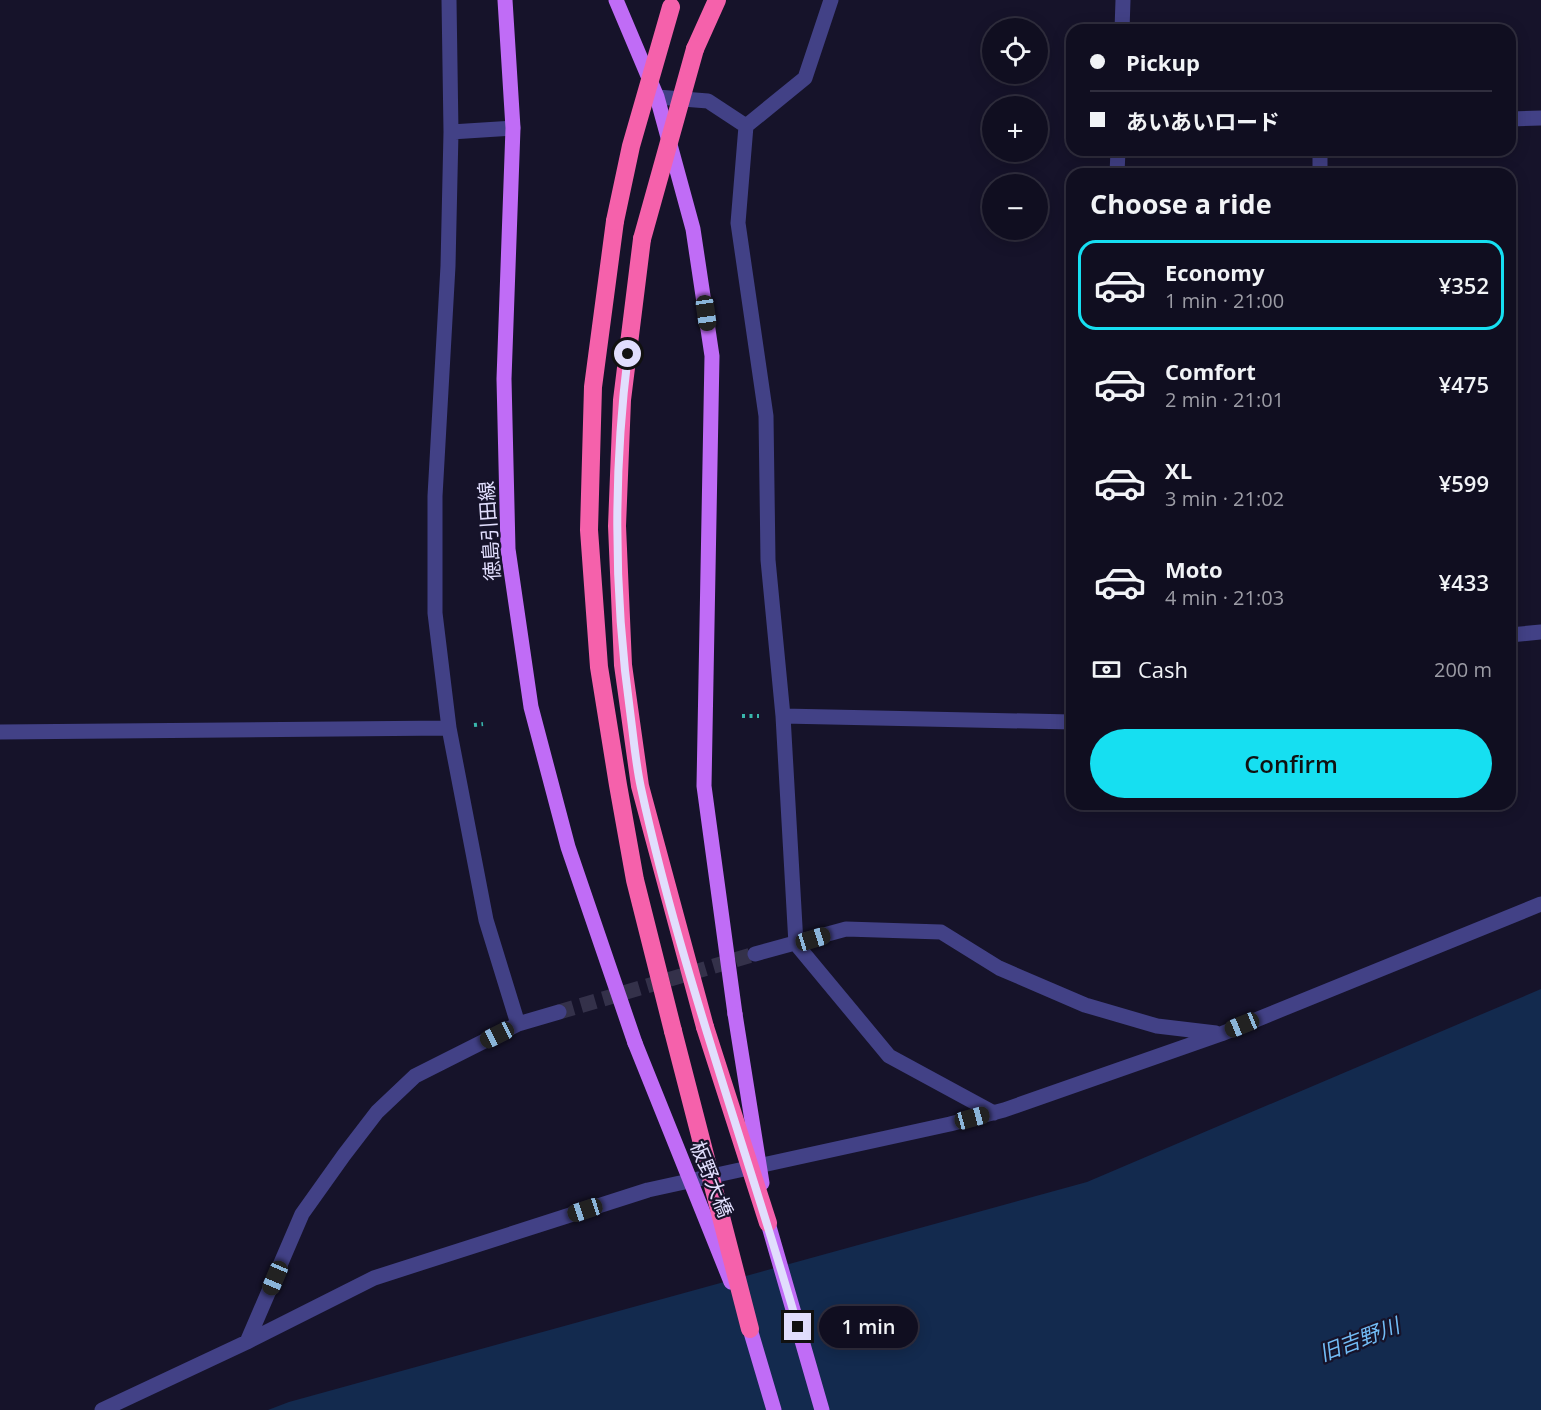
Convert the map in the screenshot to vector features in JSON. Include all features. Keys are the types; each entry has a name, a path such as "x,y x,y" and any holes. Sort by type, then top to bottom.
{"highway":[{"path":"717,0 694,49 642,238 622,400 617,526 623,665 640,786 705,1027 768,1223"},
{"path":"673,4 631,146 615,221 593,387 590,542 599,668 635,880 750,1329"}],"main road":[{"name":"徳島引田線","path":"505,0 513,128 504,380 508,549 531,707 568,847 635,1043"},
{"path":"616,0 657,98"},
{"name":"板野大橋","path":"657,98 693,229 712,356 704,786 735,1014 768,1223 822,1410"},
{"name":"板野大橋","path":"635,1043 750,1329 774,1410"}],"street":[{"path":"449,0 451,132 448,266 435,496 435,602 449,728 486,920 518,1024"},
{"path":"831,0 805,78 746,126 738,223 766,416 768,560 783,716 796,944 889,1056 994,1113"},
{"path":"1122,24 1123,0"},
{"path":"657,98 708,102 746,126"},
{"path":"1516,119 1541,118"},
{"path":"451,132 513,128"},
{"path":"1516,634 1541,632"},
{"path":"783,716 1066,722"},
{"path":"0,732 449,728"},
{"path":"102,1410 247,1342 374,1278 648,1190 994,1113 1221,1034 1541,904"},
{"path":"755,954 846,929 941,932 999,968 1085,1005 1157,1026 1221,1034"},
{"path":"247,1342 302,1214 377,1112 414,1076 518,1024 559,1012"}],"water":[{"name":"旧吉野川","path":"1541,989 1541,1410 268,1410 289,1402 1087,1182"}],"tunnel":[{"path":"559,1012 755,954"}],"route":[{"path":"628,354 622,400 617,526 623,665 640,786 705,1027 768,1223 798,1327"}]}
